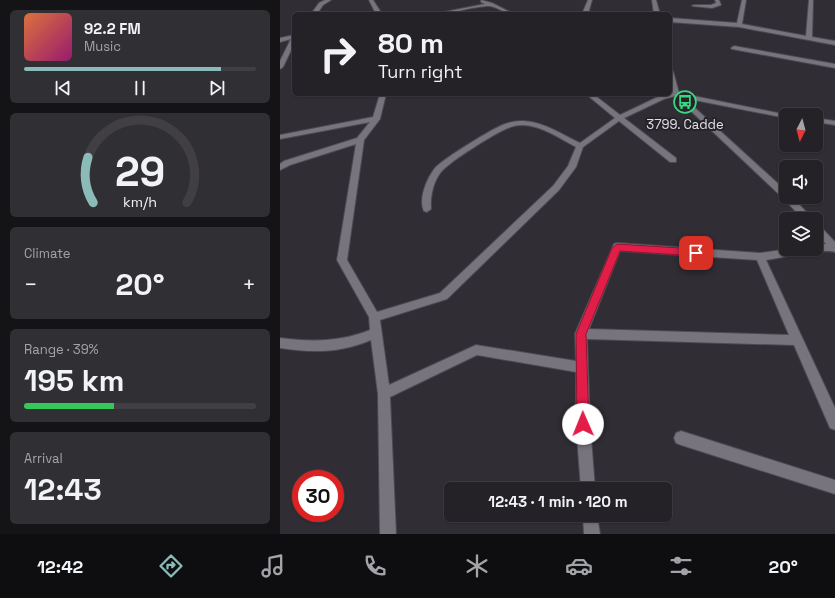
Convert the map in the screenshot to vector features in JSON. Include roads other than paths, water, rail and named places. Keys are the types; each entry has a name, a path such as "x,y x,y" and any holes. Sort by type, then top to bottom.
{"street":[{"path":"315,12 321,4 329,0"},
{"path":"371,0 378,12"},
{"path":"482,0 507,12"},
{"path":"586,12 590,0"},
{"path":"654,0 657,12"},
{"path":"694,6 715,7 719,4 717,0"},
{"path":"739,26 744,0"},
{"path":"809,38 811,0"},
{"path":"448,12 490,4"},
{"path":"672,20 739,26 835,43"},
{"path":"280,40 292,38"},
{"path":"280,68 284,51 292,42"},
{"path":"734,48 835,66"},
{"path":"284,51 292,51"},
{"path":"673,93 779,115"},
{"path":"673,93 779,189"},
{"path":"382,96 376,119 360,140 342,260 374,317 384,394 388,534"},
{"path":"592,96 673,160"},
{"path":"374,317 443,296 556,188 572,167 580,146 619,118 665,96"},
{"path":"280,137 376,119"},
{"path":"823,121 835,123"},
{"path":"427,209 426,201 430,185 438,170 451,159 506,126 522,123 541,126 580,146"},
{"path":"280,167 287,163 360,140"},
{"path":"794,204 802,212"},
{"path":"823,234 835,247"},
{"path":"823,248 835,247"},
{"path":"587,482 583,424 581,334 617,248 760,257 779,254"},
{"path":"760,257 835,423"},
{"path":"280,343 310,348 323,348 350,343 376,333"},
{"path":"581,334 797,340"},
{"path":"384,394 476,350 582,368"},
{"path":"681,438 835,488"},
{"path":"591,522 592,534"}],"place":[{"name":"3799. Cadde","path":"685,102"}]}
